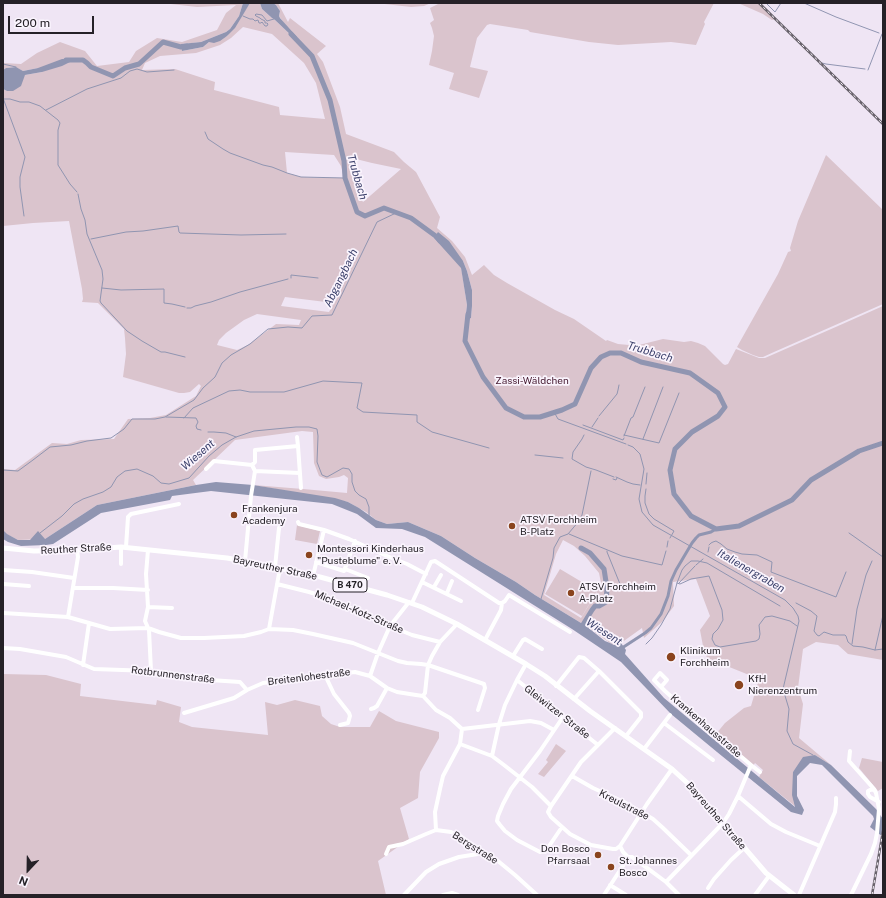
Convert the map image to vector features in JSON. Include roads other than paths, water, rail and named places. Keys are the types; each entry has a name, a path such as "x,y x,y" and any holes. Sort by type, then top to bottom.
{"main road":[{"name":"Reuther Straße","path":"3,548 34,551 124,547 148,550"},
{"name":"Bayreuther Straße","path":"148,550 245,561 278,567 313,576 411,602 486,638 544,676 672,769 694,789 770,876 794,895"}],"street":[{"path":"298,437 301,488"},
{"path":"252,465 255,462 255,450 298,446"},
{"path":"206,469 214,461 252,465"},
{"path":"245,561 251,496 255,471 252,465"},
{"path":"255,471 300,473"},
{"path":"121,564 128,517 131,514 179,504"},
{"path":"298,522 299,524 324,530 354,541 426,574"},
{"path":"269,629 277,584 280,523"},
{"path":"313,576 324,530"},
{"path":"345,569 354,541"},
{"path":"68,617 78,550"},
{"path":"148,550 146,574 148,607 146,620 149,630 151,671"},
{"path":"370,676 378,652 390,626 411,602 431,562 435,561 502,603"},
{"path":"316,562 344,571 345,569 368,578"},
{"path":"3,570 32,572 74,578"},
{"path":"434,587 441,575"},
{"path":"447,593 452,581"},
{"path":"422,582 461,601"},
{"path":"3,584 29,586"},
{"name":"Michael-Kotz-Straße","path":"277,584 329,598 412,635 440,642"},
{"path":"73,588 148,590"},
{"path":"486,638 501,610 502,603 505,602 509,594 570,632"},
{"path":"148,607 172,608"},
{"path":"3,613 68,617 89,622 110,630 148,628 181,638 244,636 269,629 293,630 313,634 353,643 398,661 428,665 484,684 485,688 478,710"},
{"path":"83,665 89,622"},
{"path":"457,624 440,642 428,665 425,693 423,696 436,710 450,718 462,729"},
{"path":"513,656 525,639 542,650"},
{"name":"Rotbrunnenstraße","path":"3,648 20,649 66,657 94,669 151,671 195,679 240,682 247,690"},
{"path":"556,686 579,657 584,658 641,713 641,717 626,736"},
{"path":"492,756 505,705 526,664"},
{"path":"574,699 599,671"},
{"name":"Breitenlohestraße","path":"184,713 234,698 263,682 355,672 370,676 387,688 397,692 423,696"},
{"path":"325,675 334,694 350,716 348,723 340,725"},
{"name":"Gleiwitzer Straße","path":"517,680 598,744"},
{"name":"Krankenhausstraße","path":"661,687 689,713 760,772"},
{"path":"371,709 377,706 387,688"},
{"path":"644,749 670,715"},
{"path":"562,827 545,852 540,852 517,840 505,831 497,821 503,804 511,789 563,717"},
{"path":"462,729 530,721 541,723 554,730"},
{"path":"664,723 713,760"},
{"path":"615,728 581,762 548,812 551,817 570,834 590,845 613,849 618,847 672,769"},
{"path":"386,854 389,847 403,844 436,830 435,812 443,776 460,744 462,729"},
{"path":"460,744 492,756 521,777 551,806"},
{"path":"850,751 849,761 874,789 879,802 877,833 871,854 851,895"},
{"path":"666,882 723,823 738,796 751,766"},
{"name":"Kreulstraße","path":"572,776 642,812 663,828 691,855"},
{"path":"874,789 868,791 868,794 870,797 879,802"},
{"path":"738,796 772,824 786,832 820,846"},
{"path":"798,895 835,812 836,798"},
{"name":"Bergstraße","path":"436,830 451,832 460,836 515,875 536,895"},
{"path":"618,847 628,857 639,862 666,882 679,895"},
{"path":"708,888 731,860 744,848"},
{"path":"404,895 426,872 439,864 459,857 484,853"},
{"path":"604,895 628,857"},
{"path":"755,895 770,876"},
{"path":"610,886 626,895"},
{"path":"443,895 452,893 458,895"}],"water":[{"path":"243,3 250,3 235,28 227,36 214,43 209,42 203,47 182,51 181,44 201,42 230,29 239,16"},
{"path":"260,3 273,3 276,5 280,11 280,18 297,37 295,39 262,9"},
{"path":"62,59 72,59 70,62 62,66 25,75 21,86 13,91 3,89 3,70 6,68 16,67 23,71 38,68"},
{"path":"438,232 449,241 463,261 467,271 472,290 472,306 471,318 465,321 467,305 461,268 434,238"},
{"path":"216,482 253,485 335,498 348,502 376,520 387,524 408,522 441,536 586,626 605,641 614,645 621,643 626,650 625,654 664,698 795,807 792,795 793,772 803,757 815,755 831,765 876,809 883,819 883,837 870,827 874,819 873,816 822,765 810,763 797,776 797,796 804,810 802,815 791,812 671,714 621,662 572,629 425,537 402,529 376,528 357,514 332,504 211,491 172,496 170,500 101,513 53,544 21,546 3,539 3,530 18,540 30,540 38,531 45,539 97,505"}],"waterway":[{"path":"766,3 775,12 781,3"},
{"path":"804,3 879,33"},
{"path":"243,16 255,21 258,20 259,23 262,22 265,26 268,24 256,16 256,14 262,15 267,21 274,19"},
{"name":"Trubbach","path":"291,34 312,56 330,100 344,161 345,178 357,212 365,216 384,208 411,218 437,237 440,241"},
{"path":"868,70 882,34"},
{"path":"66,60 83,60 91,67 113,76 125,68 139,64 163,42 181,47 187,46"},
{"path":"820,64 822,63 865,69"},
{"path":"3,64 16,67"},
{"path":"46,110 87,89 121,78 130,71 137,69 147,72 174,70"},
{"path":"3,98 25,157 20,177 24,216"},
{"path":"4,99 29,102 40,106 58,120 60,123 58,130 58,165 77,192"},
{"path":"205,132 208,139 230,153 287,173 301,177 345,178"},
{"path":"78,194 87,234 102,270 103,279 101,303 127,331 142,341 161,352 185,357"},
{"name":"Abgangbach","path":"3,470 18,471 50,447 111,438 124,429 132,419 155,419 165,417 194,400 203,388 215,377 222,363 231,355 250,344 268,329 288,327 302,328 312,316 332,315 377,222 396,213"},
{"path":"91,239 126,232 178,226 180,233 241,235 286,234"},
{"path":"291,278 291,275 318,278"},
{"path":"187,308 288,279"},
{"path":"102,288 121,290 164,289 164,303 185,307"},
{"name":"Trubbach","path":"468,314 465,341 483,377 506,408 524,417 540,417 575,404 591,368 601,357 610,353 621,353 641,362 690,373 718,393 725,407 718,416 692,432 675,449 670,470 674,494 691,516 716,529 739,526 792,500 811,480 859,451 883,443"},
{"path":"184,418 193,408 229,391 284,392 323,381 362,383 357,408 363,412 417,415 417,422 432,432 489,448"},
{"path":"599,416 617,394 619,385"},
{"path":"624,436 645,387"},
{"path":"643,439 663,387"},
{"path":"624,435 659,443 679,393"},
{"name":"Italienergraben","path":"554,412 558,419 626,444"},
{"path":"166,417 196,418 198,422 196,426 197,429 201,430"},
{"path":"592,427 598,418"},
{"name":"Italienergraben","path":"583,425 623,440 624,438"},
{"name":"Wiesent","path":"40,533 62,516 74,504 103,492 111,487 117,477 125,471 137,469 153,476 161,483 169,484 189,478 209,456 222,445 236,437 254,431 296,427 309,427 317,429 317,462 322,475 327,477 343,468 349,469 352,474 352,482 355,491 366,499 369,507 369,516"},
{"path":"208,432 226,433 236,437"},
{"path":"584,435 573,452 572,459 586,467 614,477"},
{"name":"Italienergraben","path":"628,445 633,447 640,454 644,469 639,499 642,512 653,525 785,600 798,616 799,621 783,689 789,709 787,731 793,744 813,755"},
{"path":"535,455 563,458"},
{"path":"541,599 553,558 554,548 560,537 568,534 582,515 591,471"},
{"path":"646,484 647,473"},
{"path":"616,477 627,482 640,485"},
{"path":"613,479 616,480 617,478"},
{"path":"646,489 645,503 649,514 654,519 674,531 670,538"},
{"path":"622,648 651,628 661,614 668,596 671,581 692,543 699,535 716,529"},
{"path":"849,533 883,557"},
{"path":"569,534 622,556 662,565 666,551"},
{"path":"667,547 668,541"},
{"path":"709,545 716,541 727,549 735,552 757,555 772,562 771,572 836,597 846,572"},
{"path":"708,552 709,547"},
{"path":"581,548 590,553 604,569 607,588 606,602 599,606 595,606 581,628"},
{"path":"607,551 620,584"},
{"path":"696,565 703,559"},
{"path":"646,644 661,625 670,609 682,570 691,561 707,563 780,606"},
{"path":"852,644 857,609 866,575 872,561"},
{"path":"679,583 695,566"},
{"path":"677,583 680,584 691,579 709,576 722,610 723,620 713,634 712,639 715,645 720,647 756,641 759,639 760,634 759,625 765,617 772,616 790,621 797,626"},
{"path":"796,603 817,616 814,631 817,635 819,636 824,632 833,635 845,635 848,642 853,646 875,650 883,649"},
{"path":"875,650 883,615"}],"railway":[{"path":"759,3 883,124"},
{"path":"872,895 883,831"}],"place":[{"name":"Frankenjura Academy","path":"234,515"},
{"name":"ATSV Forchheim B-Platz","path":"512,526"},
{"name":"Montessori Kinderhaus \"Pusteblume\" e. V.","path":"309,555"},
{"name":"ATSV Forchheim A-Platz","path":"571,593"},
{"name":"Klinikum Forchheim","path":"671,657"},
{"name":"KfH Nierenzentrum","path":"739,685"},
{"name":"Don Bosco Pfarrsaal","path":"598,855"},
{"name":"St. Johannes Bosco","path":"611,867"}],"park label":[{"name":"Zassi-Wäldchen","path":"532,381"}]}
